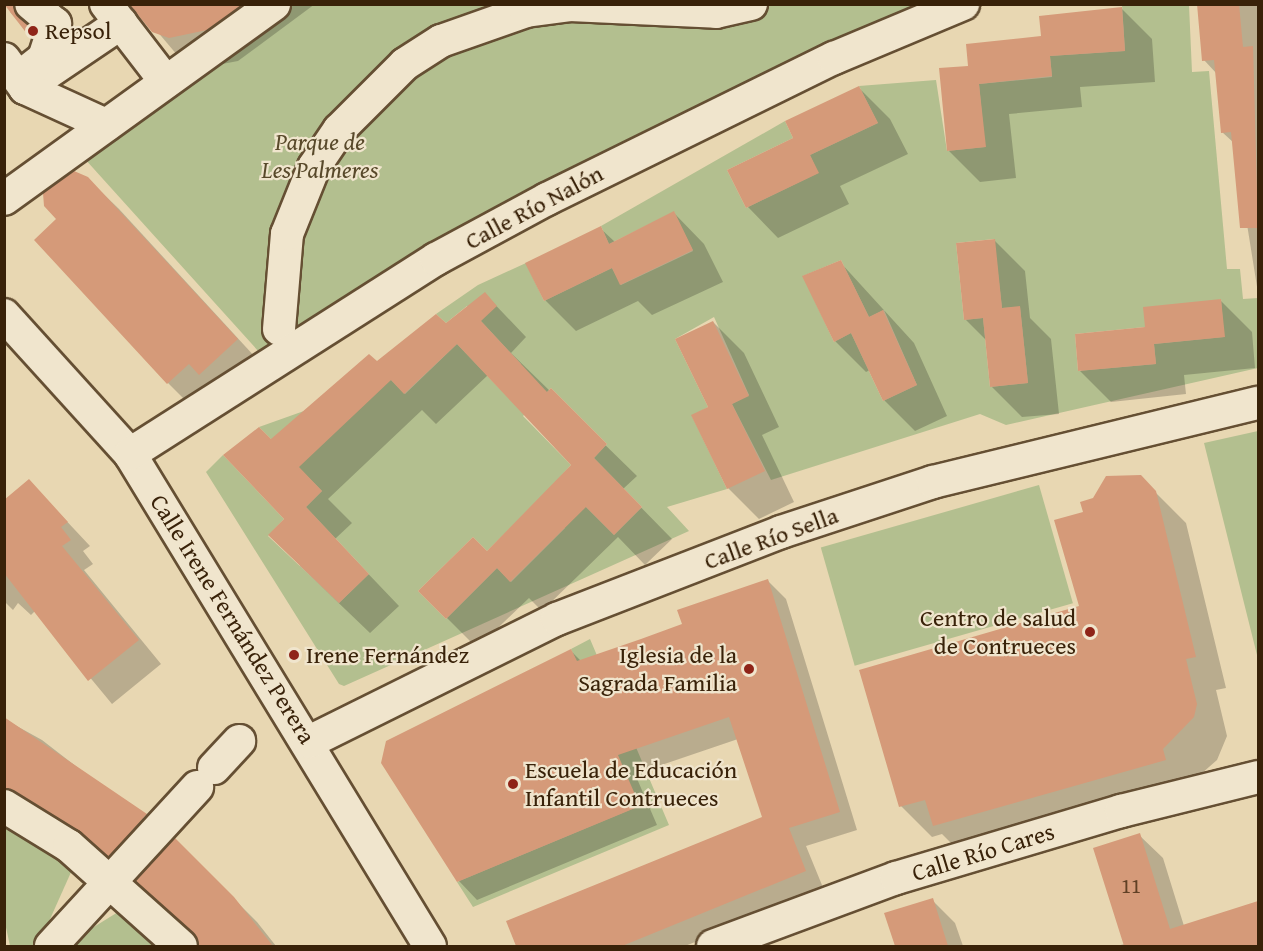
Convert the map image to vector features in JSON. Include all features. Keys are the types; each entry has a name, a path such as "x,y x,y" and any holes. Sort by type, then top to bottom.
{"street":[{"path":"13,78 44,58 55,24 31,4"},
{"path":"4,199 274,4"},
{"path":"279,329 288,234 314,167 339,130 405,64 441,41 525,11 570,5 716,12 752,4"},
{"name":"Calle Río Nalón","path":"130,454 456,248 812,68 963,4"},
{"path":"13,78 114,14 166,82"},
{"path":"13,78 106,125"},
{"name":"Calle Irene Fernández Perera","path":"4,315 130,454 309,742 430,946"},
{"name":"Calle Río Sella","path":"309,742 557,619 782,532 933,482 1258,403"},
{"path":"51,946 239,741"},
{"name":"Calle Río Cares","path":"713,946 896,878 1121,811 1258,777"},
{"path":"4,806 69,846 181,946"}],"green space":[{"name":"Parque de Les Palmeres","path":"274,5 963,5 834,58 269,363 75,148"},
{"path":"1122,5 1189,5 1192,72 1209,71 1227,269 1240,269 1243,299 1258,298 1258,368 1006,425 980,414 771,480 732,404 749,395 714,317 675,339 708,407 692,416 727,489 667,507 689,531 344,686 339,684 206,472 223,455 284,519 268,536 339,603 369,574 306,507 322,491 259,427 391,380 405,394 457,344 499,388 521,364 467,306 446,323 436,314 478,285 526,263 544,301 612,268 621,285 693,251 674,212 609,244 601,226 785,121 793,138 727,170 746,208 818,173 810,155 878,123 859,86 936,80 947,151 985,147 979,84 1052,77 1050,56 1125,51","holes":["994,239 1002,308 1020,307 1028,383 990,387 983,318 964,320 956,243","841,260 869,317 884,310 917,385 883,401 851,333 834,342 803,276","1221,299 1224,337 1154,344 1156,364 1078,371 1075,334 1145,327","551,388 607,444 594,458 642,507 614,535 558,479 571,465 523,416","538,501 565,528 511,582 497,568 446,619 418,591 473,537 487,551"]},
{"path":"1258,431 1258,659 1204,443"},
{"path":"1039,485 1073,603 855,666 821,548"},
{"path":"590,639 669,825 473,907 457,882 639,806 571,649"},
{"path":"4,823 72,870 38,946 10,946 4,918"},
{"path":"118,912 157,946 69,946 81,935"}],"building":[{"path":"4,4 14,4 34,30 31,39"},
{"path":"129,4 243,4 207,30 169,38 152,32"},
{"path":"1197,4 1239,4 1243,47 1253,46 1258,228 1240,228 1231,132 1221,133 1214,60 1202,61"},
{"path":"1122,7 1125,51 1050,56 1052,76 979,84 986,147 947,151 939,68 968,66 966,44 1041,36 1039,16"},
{"path":"859,86 878,123 810,155 819,173 746,208 727,170 793,138 785,121"},
{"path":"74,171 88,177 238,339 199,375 189,364 167,384 34,240 56,219 44,206 43,193"},
{"path":"674,211 693,250 620,285 612,268 544,301 525,263 601,226 609,244"},
{"path":"995,239 1002,308 1020,306 1028,383 990,387 983,318 964,320 956,243"},
{"path":"841,260 869,317 883,310 917,385 883,401 851,333 834,342 802,276"},
{"path":"485,292 497,306 481,321 547,392 551,388 607,444 594,458 642,507 614,535 586,507 510,582 497,568 446,619 418,591 473,537 487,551 571,465 457,344 404,394 391,380 299,467 322,491 306,507 369,574 339,603 268,535 284,519 223,455 259,427 271,439 369,354 377,361 436,314 446,323"},
{"path":"1221,299 1225,337 1154,344 1156,364 1078,371 1075,334 1145,327 1143,307"},
{"path":"713,321 749,396 732,404 765,471 727,489 691,415 708,407 675,339"},
{"name":"Centro de salud de Contrueces","path":"1141,475 1156,491 1196,657 1186,659 1197,704 1194,717 1163,749 1166,760 933,826 925,800 899,807 859,670 1079,606 1054,520 1083,512 1080,502 1093,498 1106,476"},
{"path":"29,479 68,522 61,527 71,540 62,546 139,640 88,681 4,573 4,500"},
{"path":"768,579 840,812 789,828 806,871 622,946 516,946 506,921 762,817 729,717 618,755 640,806 457,882 381,763 386,741 571,649 577,661 641,639 682,624 677,610"},
{"path":"4,717 147,814 108,857 79,831 4,788"},
{"path":"1140,833 1170,929 1258,901 1258,946 1124,946 1093,848"},
{"path":"175,838 234,897 273,946 199,946 193,933 135,881"},
{"path":"933,898 948,946 895,946 884,913"}],"place":[{"name":"Repsol","path":"33,31"},
{"name":"Centro de salud de Contrueces","path":"1090,632"},
{"name":"Irene Fernández","path":"294,655"},
{"name":"Iglesia de la Sagrada Familia","path":"749,669"},
{"name":"Escuela de Educación Infantil Contrueces","path":"513,784"}]}
